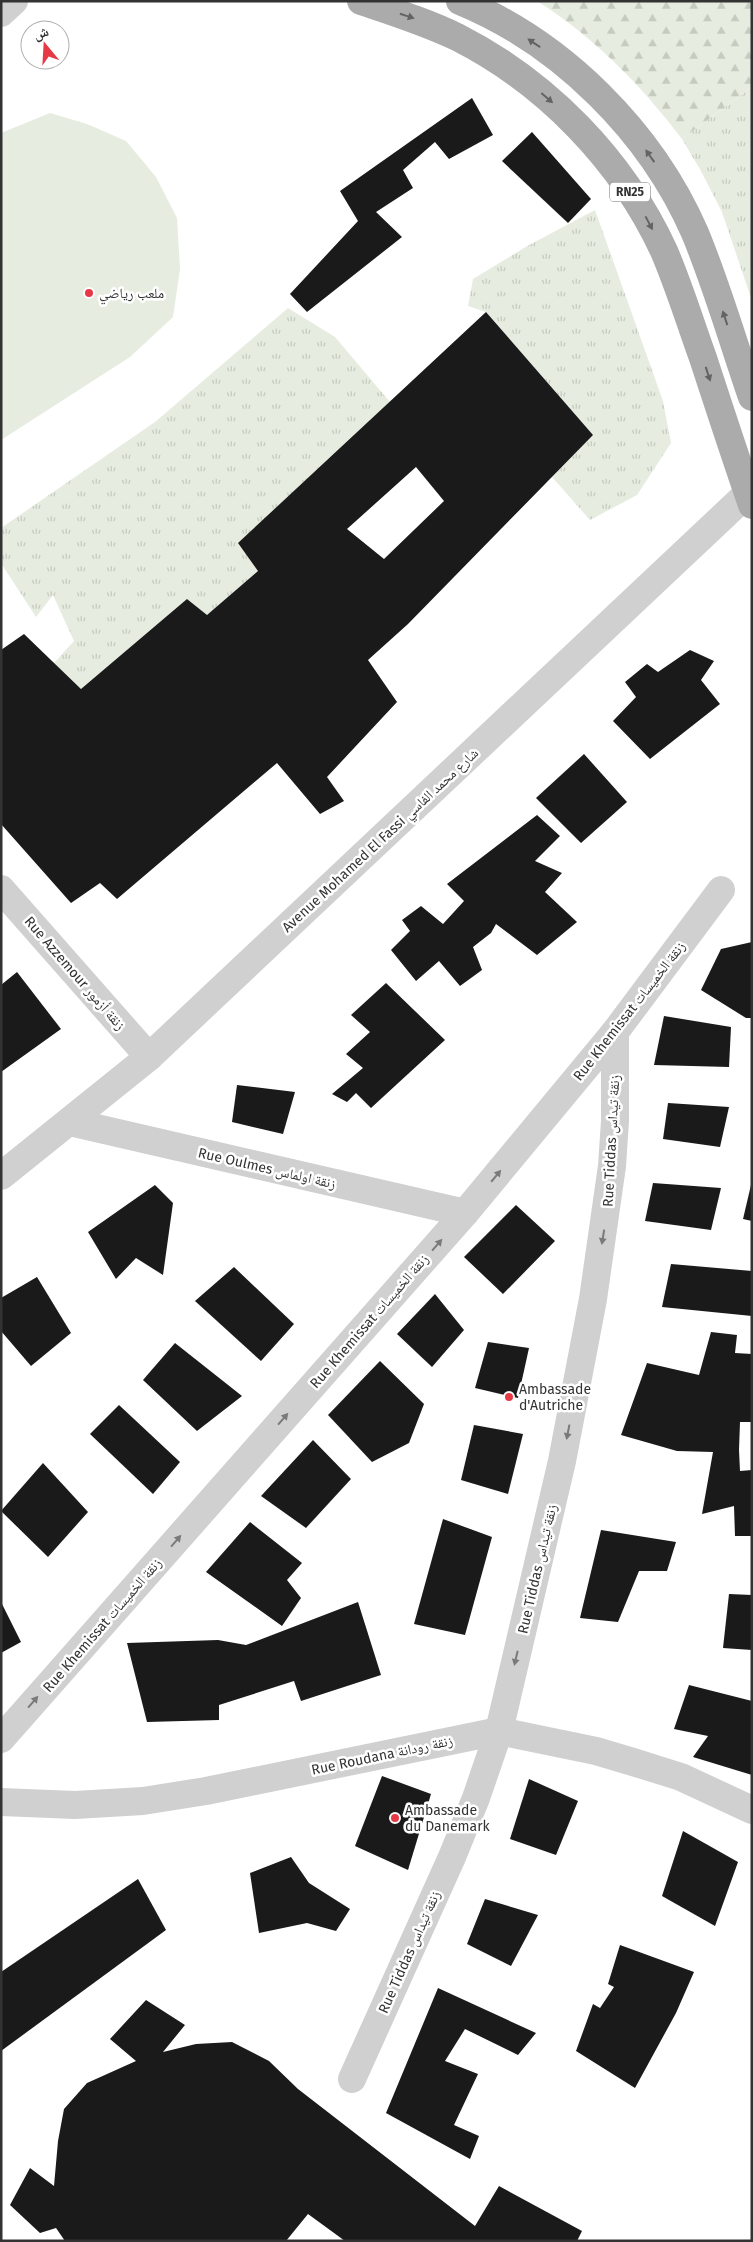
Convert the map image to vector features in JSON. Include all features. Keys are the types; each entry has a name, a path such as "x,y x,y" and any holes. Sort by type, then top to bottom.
{"main road":[{"name":"RN25","path":"361,1 418,20 458,38 495,59 530,84 563,112 593,143 620,176 663,250 680,290 750,499"},
{"name":"RN25","path":"460,1 512,28 551,54 587,83 619,116 648,152 673,191 694,232 711,275 752,397"}],"street":[{"path":"1,13 14,1"},
{"name":"Avenue Mohamed El Fassi شارع محمد الفاسي","path":"1,1176 150,1057 750,499"},
{"name":"Rue Azzemour زنقة أزمور","path":"1,889 150,1057"},
{"name":"Rue Khemissat زنقة الخميسات","path":"1,1739 465,1213 615,1032 721,890"},
{"name":"Rue Tiddas زنقة تيداس","path":"352,2079 452,1857 476,1798 499,1731 562,1461 593,1299 612,1166 615,1032"},
{"name":"Rue Oulmes زنقة اولماس","path":"70,1122 465,1213"},
{"name":"Rue Roudana زنقة رودانة","path":"1,1802 75,1804 143,1801 206,1791 499,1731 596,1751 681,1777 752,1810"}],"green space":[{"path":"537,1 752,1 752,87 682,139 650,100 616,64 558,15"},
{"path":"752,87 752,301 722,212 682,139"},
{"name":"ملعب رياضي","path":"50,113 87,124 126,141 156,177 177,218 180,269 173,317 130,357 1,440 1,133"},
{"path":"595,210 663,401 671,443 637,495 590,520 552,477 593,435 486,312 468,306 473,279 529,245"},
{"path":"288,308 335,337 390,402 239,543 258,571 207,615 187,599 81,689 54,663 74,641 53,595 36,617 1,563 1,528 155,422"}],"building":[{"path":"472,98 493,135 449,159 435,142 403,170 413,188 376,212 402,237 307,312 290,294 358,221 340,191"},
{"path":"532,132 591,199 568,223 502,161"},
{"path":"486,312 593,435 408,624 368,660 397,702 327,777 344,801 320,814 277,763 117,899 100,883 71,903 1,824 1,650 24,634 81,689 187,599 207,615 258,571 238,543","holes":["416,467 444,501 384,559 347,529"]},
{"path":"690,650 714,661 701,680 720,704 650,759 613,721 636,697 625,682 647,664 658,672"},
{"path":"584,754 627,802 581,843 536,798"},
{"path":"537,815 560,836 535,861 562,873 545,892 577,922 537,955 496,924 491,933 473,947 482,970 460,986 439,961 416,981 391,950 410,931 402,920 421,906 443,924 464,901 447,884"},
{"path":"752,942 752,1018 746,1018 701,990 721,949"},
{"path":"17,972 61,1029 1,1072 1,985"},
{"path":"386,983 445,1040 371,1108 356,1093 347,1102 332,1094 363,1068 346,1054 370,1032 351,1015"},
{"path":"664,1016 731,1027 729,1067 654,1065"},
{"path":"237,1085 295,1092 283,1134 232,1122"},
{"path":"668,1103 729,1107 720,1147 663,1139"},
{"path":"653,1183 721,1188 711,1230 645,1221"},
{"path":"155,1185 173,1203 163,1275 136,1258 116,1279 88,1232"},
{"path":"752,1185 752,1221 743,1219"},
{"path":"516,1205 555,1241 503,1294 464,1257"},
{"path":"671,1264 752,1271 752,1316 662,1307"},
{"path":"234,1267 294,1324 261,1361 195,1301"},
{"path":"37,1277 71,1333 31,1366 1,1331 1,1298"},
{"path":"435,1294 464,1330 432,1367 397,1334"},
{"path":"711,1332 737,1335 735,1353 752,1354 752,1422 740,1422 739,1450 740,1471 752,1470 752,1536 735,1536 734,1506 702,1514 713,1452 677,1451 621,1435 647,1363 699,1375"},
{"path":"488,1342 529,1348 518,1398 475,1388"},
{"path":"175,1343 242,1396 197,1431 143,1380"},
{"path":"380,1361 424,1404 409,1443 372,1462 328,1415"},
{"path":"119,1405 180,1462 153,1494 90,1434"},
{"path":"474,1425 523,1434 508,1494 461,1480"},
{"path":"313,1440 351,1479 306,1528 261,1496"},
{"path":"43,1463 88,1512 48,1557 1,1511"},
{"path":"443,1519 492,1537 465,1635 414,1624"},
{"path":"250,1522 302,1563 287,1580 301,1598 282,1626 206,1572"},
{"path":"601,1530 676,1542 667,1571 639,1571 618,1622 580,1618"},
{"path":"729,1594 752,1595 752,1650 723,1648"},
{"path":"1,1602 21,1642 1,1653"},
{"path":"358,1602 381,1675 301,1701 294,1681 219,1705 219,1720 147,1722 127,1643 218,1640 246,1645"},
{"path":"689,1685 752,1701 752,1775 693,1757 708,1736 674,1729"},
{"path":"382,1776 431,1794 408,1870 355,1846"},
{"path":"529,1779 578,1801 556,1855 510,1839"},
{"path":"683,1831 738,1862 715,1926 662,1896"},
{"path":"291,1857 309,1883 350,1909 336,1931 307,1923 259,1933 250,1873"},
{"path":"138,1879 166,1930 1,2051 1,1972"},
{"path":"485,1899 538,1915 511,1966 467,1944"},
{"path":"620,1945 694,1972 676,2013 635,2088 576,2051 593,2004 600,2008 614,1987 608,1984"},
{"path":"438,1988 536,2033 518,2055 465,2029 445,2061 478,2074 454,2125 479,2136 470,2159 386,2113"},
{"path":"146,2000 185,2025 163,2052 196,2044 232,2042 269,2061 298,2089 475,2226 499,2186 582,2231 577,2241 345,2241 308,2214 286,2241 65,2241 56,2228 40,2233 10,2205 30,2168 54,2186 58,2141 64,2109 87,2083 136,2061 110,2039"}],"place":[{"name":"ملعب رياضي","path":"89,293"},
{"name":"Ambassade d'Autriche","path":"509,1397"},
{"name":"Ambassade du Danemark","path":"395,1818"}]}
